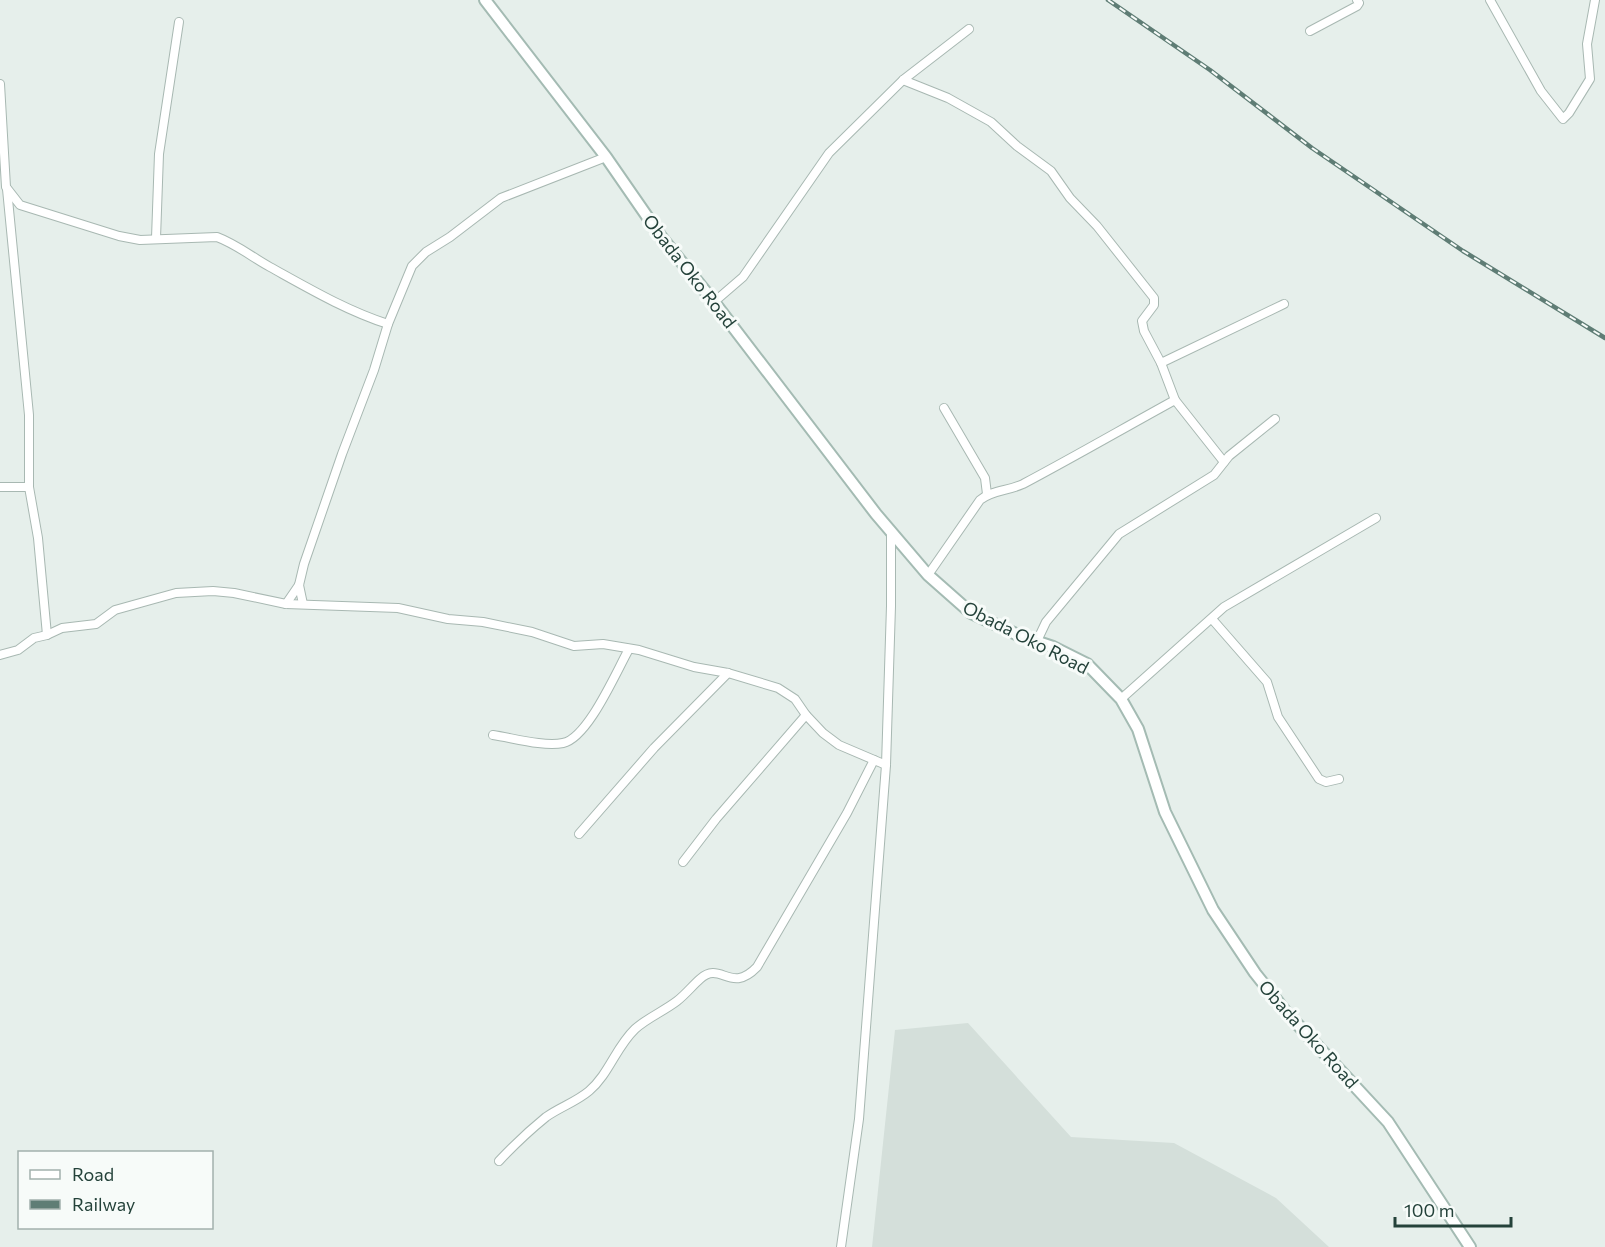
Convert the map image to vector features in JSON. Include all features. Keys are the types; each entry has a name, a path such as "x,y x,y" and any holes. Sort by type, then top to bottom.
{"main road":[{"name":"Obada Oko Road","path":"485,0 606,157 662,238 891,532 928,575 971,613 1088,664 1120,699 1138,729 1165,812 1214,910 1255,973 1286,1012 1388,1122 1470,1247"}],"street":[{"path":"1310,31 1357,6 1359,3 1357,0"},
{"path":"1490,0 1541,91 1563,118 1569,113 1590,79 1587,44 1595,0"},
{"path":"156,238 159,154 179,22"},
{"path":"714,302 743,277 829,153 903,80 969,29"},
{"path":"903,80 948,98 991,122 1017,146 1051,171 1070,198 1097,226 1155,298 1154,305 1144,316 1142,325 1161,363 1175,400 1224,462"},
{"path":"0,84 6,187 29,415 29,487 38,538 47,635"},
{"path":"286,604 298,585 388,324 411,266 426,252 450,237 501,198 606,157"},
{"path":"6,187 20,205 119,236 141,240 218,237 362,316 388,324"},
{"path":"1161,363 1284,304"},
{"path":"928,575 980,500 987,494 1012,489 1175,400"},
{"path":"945,408 985,478 987,494"},
{"path":"1037,641 1046,622 1119,534 1214,475 1229,456 1275,419"},
{"path":"0,487 29,487"},
{"path":"1120,699 1224,607 1376,518"},
{"path":"841,1247 859,1119 886,765 891,532"},
{"path":"298,585 303,604"},
{"path":"0,655 18,650 34,638 62,628 96,624 115,610 176,593 213,591 286,604 398,608 448,619 483,622 532,632 574,646 603,644 657,654 694,667 728,673 778,688 795,699 823,733 839,745 886,765"},
{"path":"1212,619 1267,682 1278,717 1318,778 1326,782 1340,779"},
{"path":"493,735 554,744 566,742 579,735 588,724 629,649"},
{"path":"579,834 654,748 728,673"},
{"path":"683,862 716,819 806,715"},
{"path":"499,1161 546,1117 591,1090 604,1074 622,1044 636,1028 678,1000 701,978 709,973 717,973 734,979 742,979 757,967 847,813 874,760"}],"shaded area":[{"path":"968,1023 1071,1137 1174,1143 1276,1198 1329,1247 872,1247 895,1030"}],"railway":[{"path":"1108,0 1210,70 1312,148 1463,251 1605,338"}]}
